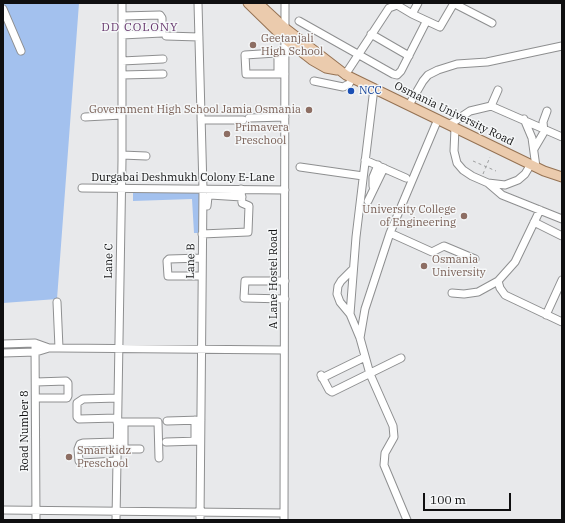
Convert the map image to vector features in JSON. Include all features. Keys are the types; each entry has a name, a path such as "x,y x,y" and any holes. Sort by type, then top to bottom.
{"main road":[{"name":"Osmania University Road","path":"248,3 284,39 312,60 326,68 345,74 533,166 562,178"},
{"name":"Osmania University Road","path":"258,3 285,28 345,74"}],"street":[{"name":"Lane C","path":"116,520 117,461 120,442 118,349 122,189 122,3"},
{"name":"Lane B","path":"198,3 205,234 202,258 201,350 198,420 200,520"},
{"name":"A Lane Hostel Road","path":"284,516 285,190 284,117 281,74 285,28 285,3"},
{"path":"412,14 418,3"},
{"path":"314,81 342,87 349,84 345,74 392,5 397,5 426,22 440,26 454,3 492,23"},
{"path":"3,9 21,51"},
{"path":"122,16 160,15 162,18 162,33 122,35"},
{"path":"299,21 395,75 401,71 426,22"},
{"path":"371,34 409,56"},
{"path":"166,36 199,37"},
{"path":"409,105 423,81 428,75 438,70 457,64 487,62 562,46"},
{"path":"281,74 246,74 245,55 282,54"},
{"path":"122,59 152,57"},
{"path":"122,59 163,59"},
{"path":"122,75 163,74"},
{"path":"350,314 353,269 374,88"},
{"path":"491,106 498,90"},
{"path":"524,119 534,149 533,166 518,180 505,185 488,183 462,170 457,162 454,151 452,126 470,112 491,106 524,119 562,137"},
{"path":"534,149 540,140 547,110"},
{"path":"85,117 122,115"},
{"path":"201,120 284,117"},
{"path":"360,338 365,309 390,233 438,119"},
{"path":"122,158 144,158"},
{"path":"365,160 406,178"},
{"path":"300,167 363,176"},
{"path":"368,201 374,188 373,177 381,167"},
{"path":"488,183 502,195 562,219"},
{"name":"Durgabai Deshmukh Colony E-Lane","path":"82,188 203,189 241,193 285,190"},
{"path":"241,193 242,204 249,206 248,232 205,234 208,197 241,193"},
{"path":"452,293 464,294 478,292 498,281 515,262 540,210"},
{"path":"534,222 562,236"},
{"path":"390,233 432,252 444,246 475,259"},
{"path":"202,258 169,259 167,261 167,275 170,277 202,276"},
{"path":"353,269 341,281 337,294 340,302 350,314 360,338 370,374 395,431 394,437 384,458 384,465 407,520"},
{"path":"285,281 245,281 244,298 285,299"},
{"path":"498,281 500,288 505,295 562,322"},
{"path":"546,315 561,283"},
{"path":"57,302 59,348"},
{"path":"3,344 35,343 49,348"},
{"name":"Road Number 8","path":"35,343 36,520"},
{"path":"3,353 36,352 49,348 284,350"},
{"path":"365,357 322,376 329,390 332,392 401,358"},
{"path":"36,382 66,381 68,383 68,396 67,398 36,398"},
{"path":"118,398 83,399 77,402 77,417 79,419 158,422 159,458"},
{"path":"167,421 198,420"},
{"path":"166,442 198,441"},
{"path":"117,461 82,463 79,461 78,449 80,444 83,443 120,442 140,449"},
{"path":"3,510 200,512 284,516"}],"path":[{"path":"480,180 490,157"},
{"path":"473,161 496,171"}],"shaded area":[{"path":"3,3 79,3 57,299 3,303"},
{"path":"199,191 199,233 194,233 192,199 133,201 133,192"}],"place":[{"name":"Geetanjali High School","path":"253,45"},
{"name":"NCC","path":"351,91"},
{"name":"Government High School Jamia Osmania","path":"309,110"},
{"name":"Primavera Preschool","path":"227,134"},
{"name":"University College of Engineering","path":"464,216"},
{"name":"Osmania University","path":"424,266"},
{"name":"Smartkidz Preschool","path":"69,457"}],"district":[{"name":"DD COLONY","path":"140,28"}]}
